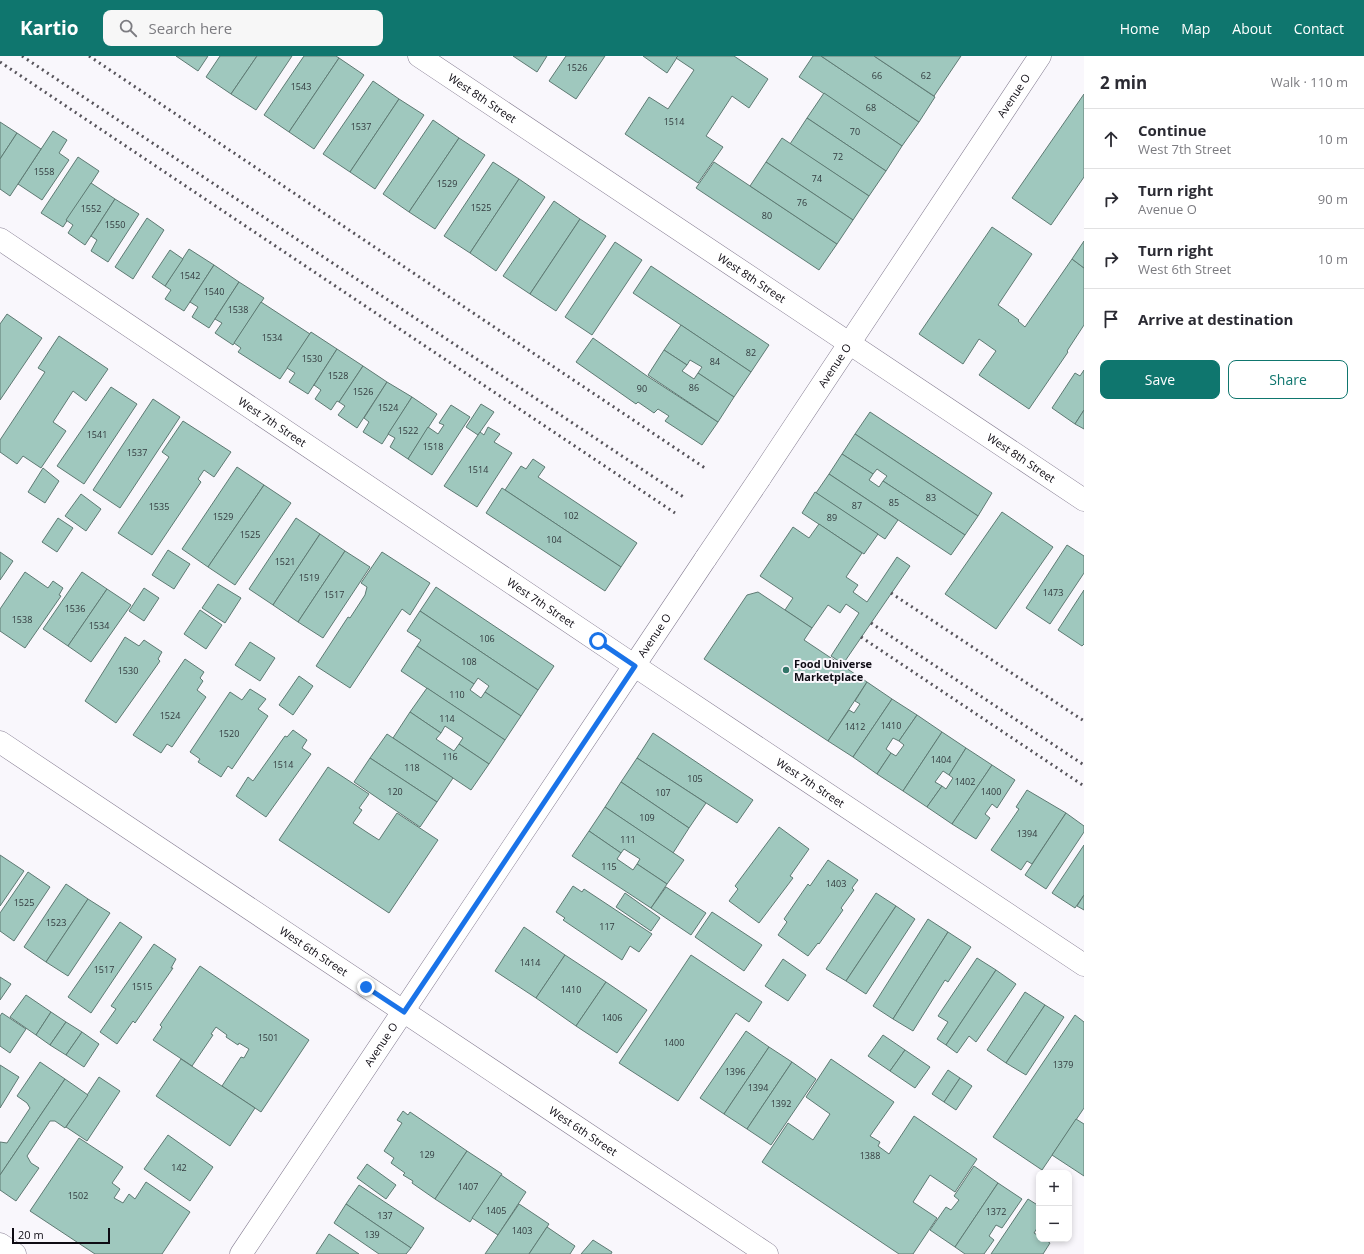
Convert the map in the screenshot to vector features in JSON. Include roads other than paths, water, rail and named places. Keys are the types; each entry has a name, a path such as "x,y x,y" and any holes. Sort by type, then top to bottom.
{"street":[{"name":"West 8th Street","path":"419,56 1084,500"},
{"name":"Avenue O","path":"241,1254 635,666 1040,56"},
{"name":"West 7th Street","path":"0,240 1084,965"},
{"name":"West 6th Street","path":"0,742 766,1254"},
{"path":"0,1244 15,1254"}],"railway":[{"path":"22,56 685,498"},
{"path":"89,56 705,468"},
{"path":"0,62 675,513"},
{"path":"891,593 1084,721"},
{"path":"871,623 1084,765"},
{"path":"861,637 1084,786"}],"place":[{"name":"Food Universe Marketplace","path":"786,670"}]}
